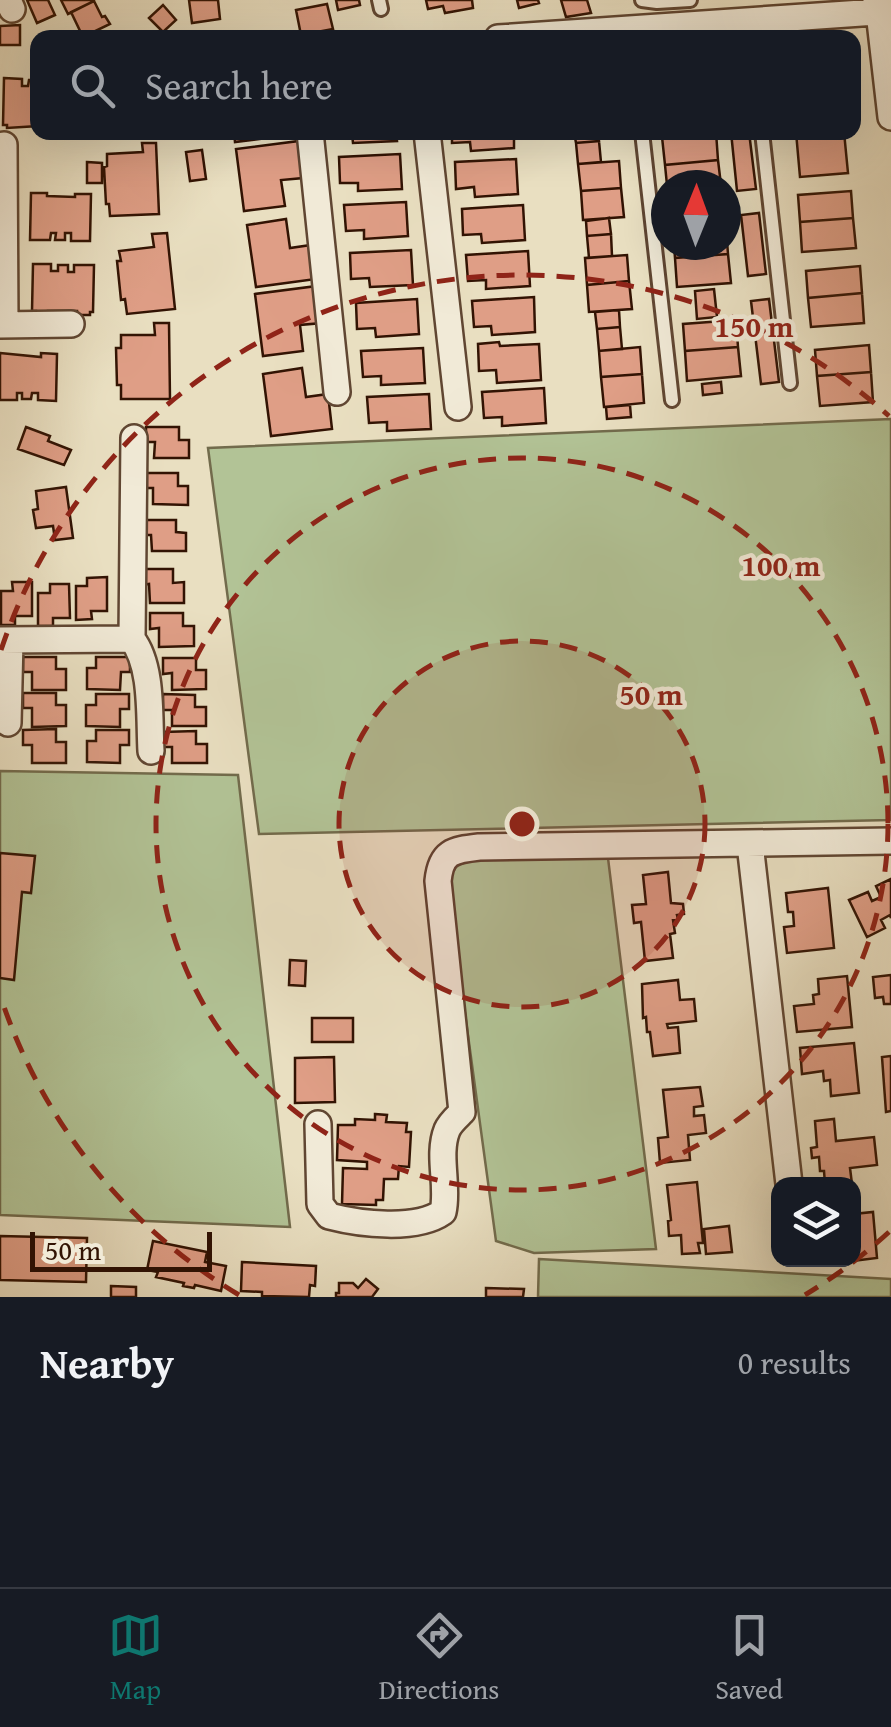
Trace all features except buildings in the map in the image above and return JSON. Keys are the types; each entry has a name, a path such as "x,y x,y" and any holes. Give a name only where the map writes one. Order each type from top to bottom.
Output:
{"street":[{"path":"723,30 751,29 882,7 891,117"},
{"path":"311,140 337,392"},
{"path":"428,140 458,407"},
{"path":"4,145 2,325 70,324"},
{"path":"134,438 132,639 146,669 151,751"},
{"path":"8,723 5,640 132,639"},
{"path":"318,1124 320,1204 329,1216 348,1221 424,1223 443,1212 444,1144 448,1128 462,1112 438,881 440,865 448,854 479,847 891,841"},
{"path":"750,844 789,1177"}],"lane":[{"path":"642,0 690,0"},
{"path":"643,140 672,400"},
{"path":"763,140 790,382"}],"green space":[{"path":"891,419 891,820 259,834 208,448"},
{"path":"0,771 238,775 290,1227 0,1215"},
{"path":"472,858 608,858 656,1249 534,1253 496,1241 447,881 456,867"},
{"path":"539,1259 891,1279 891,1297 538,1297"}]}
